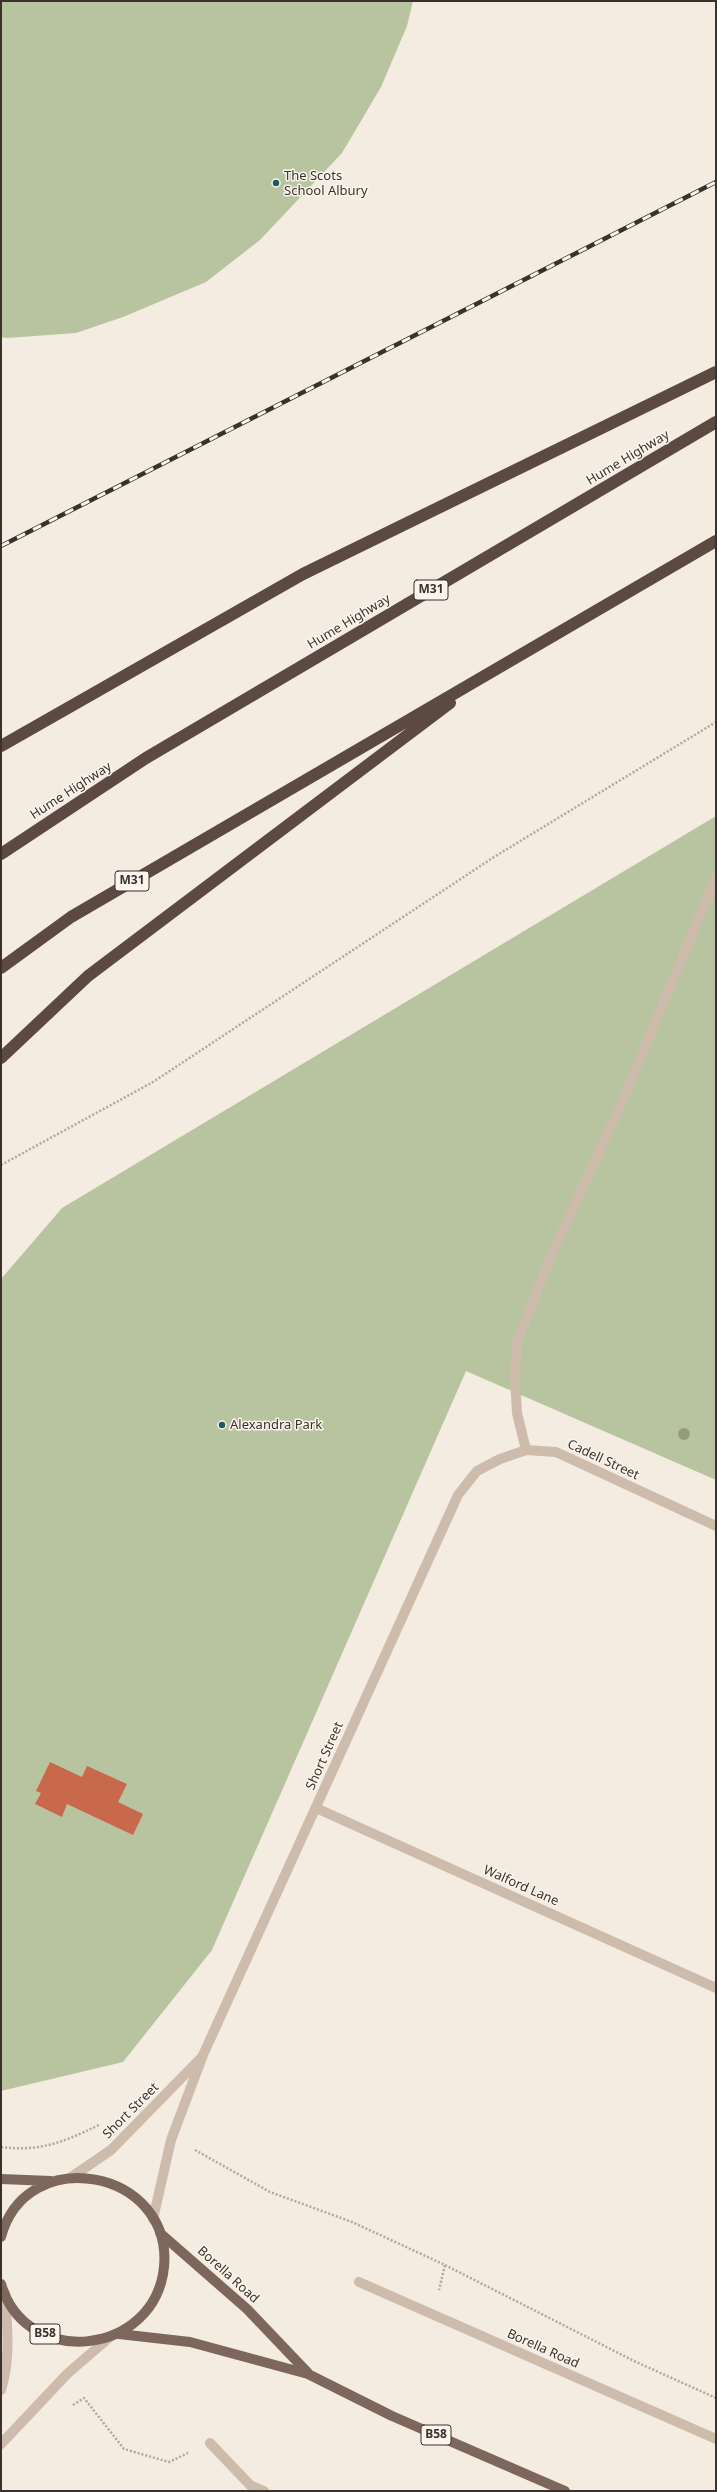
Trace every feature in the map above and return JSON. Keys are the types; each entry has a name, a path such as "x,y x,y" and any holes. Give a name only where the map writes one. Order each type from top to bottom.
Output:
{"highway":[{"path":"1,746 303,574 716,372"},
{"name":"Hume Highway","path":"1,854 146,758 716,422"},
{"name":"M31","path":"1,968 71,917 716,541"},
{"path":"1,1058 88,976 496,669"}],"main road":[{"name":"B58","path":"1,2179 55,2181 87,2177 118,2185 132,2194 153,2218 160,2234 164,2267 156,2294 145,2312 114,2336 79,2343 49,2336 22,2319 2,2287"},
{"name":"B58","path":"1,2236 10,2216 19,2204 29,2194 55,2181"},
{"name":"Borella Road","path":"160,2234 247,2309 308,2374"},
{"name":"Borella Road","path":"114,2336 190,2342 308,2374 392,2416 565,2491"}],"street":[{"path":"526,1450 517,1413 515,1377 517,1343 548,1261 630,1086 716,877"},
{"name":"Cadell Street","path":"477,1471 500,1459 526,1450 556,1452 716,1526"},
{"name":"Short Street","path":"153,2218 171,2140 203,2055 458,1495 477,1471"},
{"name":"Walford Lane","path":"316,1808 716,1988"},
{"name":"Short Street","path":"70,2178 111,2150 203,2055"},
{"name":"Borella Road","path":"359,2282 716,2439"},
{"path":"1,2390 7,2370 8,2342 2,2287"},
{"path":"1,2444 68,2373 114,2336"},
{"path":"210,2443 250,2485 264,2491"}],"path":[{"path":"1,1165 154,1082 494,857 716,722"},
{"path":"1,2147 18,2149 61,2143 105,2120"},
{"path":"195,2150 270,2192 352,2222 445,2265 634,2361 716,2398"},
{"path":"434,2315 445,2265"},
{"path":"68,2409 84,2398 124,2448 169,2462 210,2443"}],"green space":[{"path":"1,1 413,1 407,26 381,87 342,153 260,240 206,282 123,317 76,333 7,338 1,337"},
{"name":"Alexandra Park","path":"716,816 716,1480 466,1371 212,1950 123,2062 1,2091 1,1279 62,1208"}],"building":[{"path":"50,1762 82,1777 87,1766 127,1784 118,1802 143,1814 133,1835 67,1804 62,1817 35,1804 41,1793 36,1791"}],"railway":[{"path":"1,546 716,182"}],"place":[{"name":"The Scots School Albury","path":"276,183"},
{"name":"Alexandra Park","path":"222,1425"}]}
